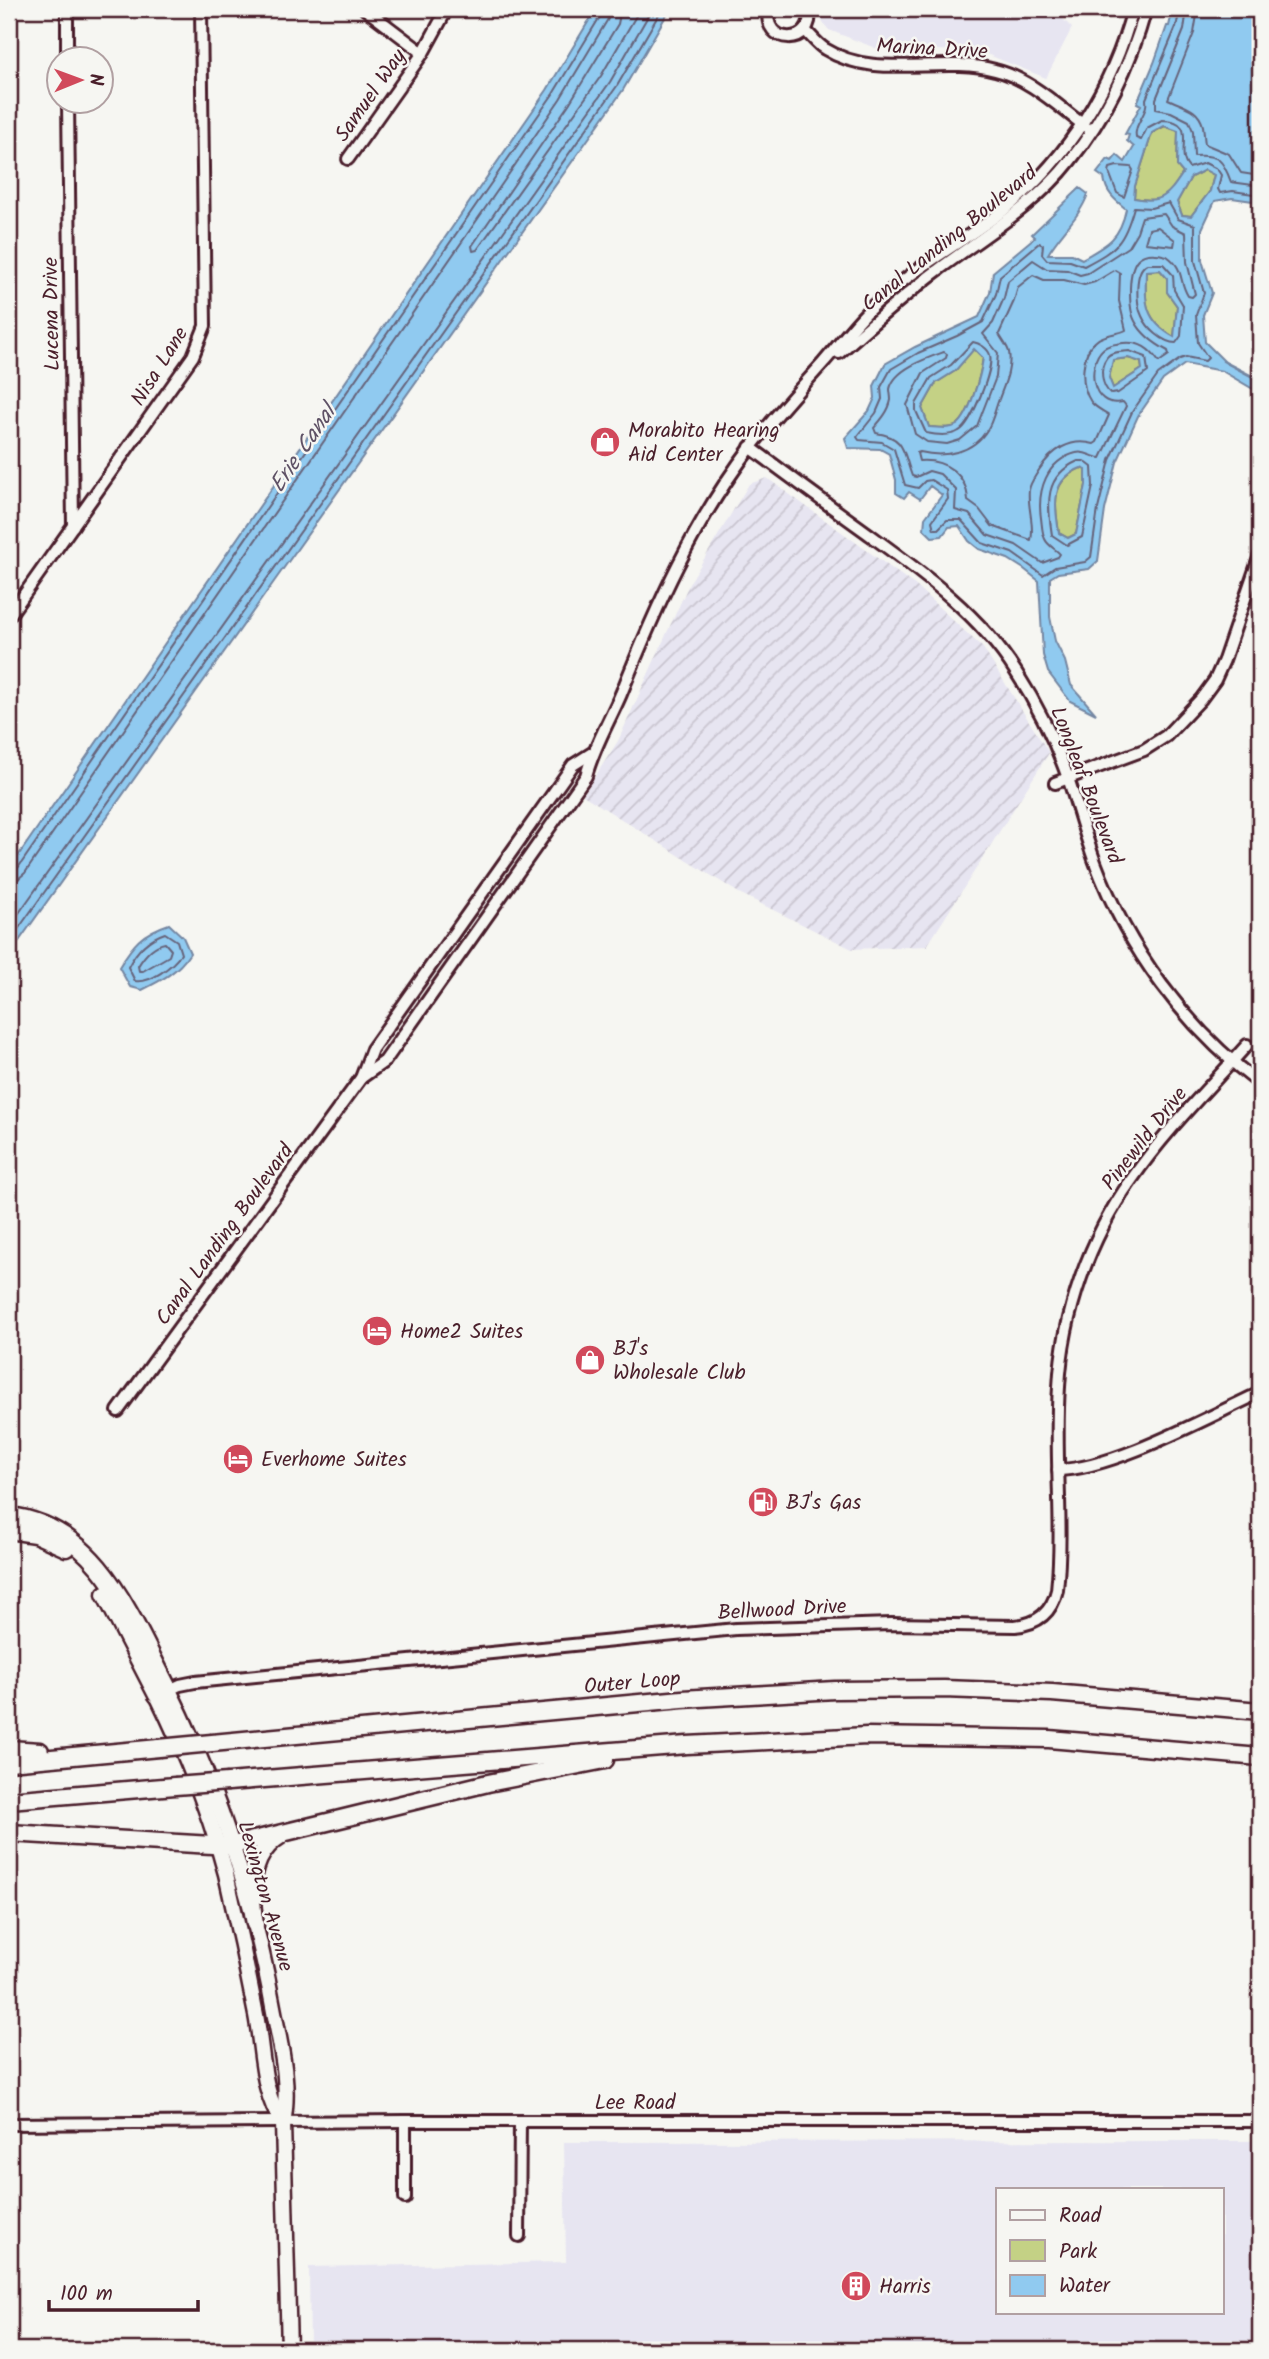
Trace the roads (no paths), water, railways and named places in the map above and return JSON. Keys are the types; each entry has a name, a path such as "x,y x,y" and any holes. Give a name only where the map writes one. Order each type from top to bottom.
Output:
{"highway":[{"path":"9,1516 54,1529 71,1539 94,1560 128,1613 163,1693"},
{"path":"9,1530 51,1540 86,1566 100,1585 163,1693"},
{"name":"Outer Loop","path":"9,1762 682,1699 835,1690 1028,1691 1260,1711"},
{"path":"9,1800 687,1745 843,1736 977,1736 1085,1741 1260,1756"},
{"path":"9,1833 225,1846 488,1783 687,1745"},
{"path":"9,1748 106,1753"},
{"path":"255,1924 252,1889 257,1864 270,1843 288,1832"}],"main road":[{"name":"Lexington Avenue","path":"163,1693 192,1774 225,1846 255,1924 283,2061 286,2093 283,2123 289,2350"},
{"name":"Lexington Avenue","path":"225,1846 269,2094 283,2123"}],"street":[{"path":"66,9 67,46"},
{"name":"Nisa Lane","path":"9,616 193,356 205,326 201,9"},
{"name":"Samuel Way","path":"365,9 423,53"},
{"name":"Samuel Way","path":"348,159 423,53 447,9"},
{"path":"769,9 770,26 780,36 794,37 806,30 809,9"},
{"name":"Canal Landing Boulevard","path":"361,1078 385,1061 586,776 592,753 617,704 660,598 702,522 750,447 869,310 923,266 1006,208 1051,164 1081,124 1106,83 1133,9"},
{"name":"Canal Landing Boulevard","path":"815,372 909,292 1045,188 1070,162 1104,112 1130,60 1146,9"},
{"name":"Marina Drive","path":"806,30 823,48 856,62 983,67 1005,73 1026,83 1091,131"},
{"name":"Lucena Drive","path":"68,116 73,526"},
{"name":"Longleaf Boulevard","path":"750,447 938,586 983,629 1016,670 1045,722 1068,778 1098,871 1131,938 1176,1003 1212,1043 1260,1084"},
{"path":"1055,783 1144,750 1166,736 1201,699 1215,680 1224,660 1260,555"},
{"name":"Canal Landing Boulevard","path":"118,1411 361,1078 372,1049 573,765 592,753"},
{"name":"Pinewild Drive","path":"1058,1470 1060,1364 1069,1316 1091,1252 1136,1173 1247,1045"},
{"path":"1058,1470 1083,1467 1136,1449 1260,1394"},
{"name":"Bellwood Drive","path":"163,1693 190,1683 725,1630 906,1623 1015,1626 1029,1624 1049,1611 1057,1590 1058,1470"},
{"path":"405,2121 405,2198"},
{"path":"519,2236 520,2121"},
{"name":"Lee Road","path":"9,2124 1260,2121"}],"water":[{"name":"Erie Canal","path":"596,9 670,9 623,90 9,955 9,869 547,90"},
{"path":"1165,9 1260,9 1260,202 1232,198 1215,201 1202,229 1202,260 1212,293 1203,315 1205,342 1226,363 1260,381 1260,393 1222,371 1185,364 1163,380 1138,416 1117,462 1105,510 1098,561 1089,569 1058,573 1050,578 1050,617 1055,641 1065,661 1071,685 1096,714 1070,701 1048,672 1043,655 1039,581 1008,559 979,549 969,541 959,526 949,527 942,536 932,537 924,529 925,518 942,495 930,486 920,499 909,492 904,498 896,493 896,480 889,454 880,449 848,448 845,438 869,411 875,398 874,386 885,364 979,317 990,292 993,272 1035,237 1032,234 1080,188 1088,194 1075,218 1048,254 1072,254 1082,259 1105,245 1116,234 1126,209 1112,196 1104,178 1097,173 1108,159 1112,161 1117,155 1125,162 1134,147 1127,141 1129,135 1125,134 1141,105 1137,103 1172,13","holes":["1164,126 1178,131 1177,166 1183,173 1164,196 1144,200 1134,198 1135,186 1152,133","1205,170 1214,175 1210,191 1191,216 1182,215 1177,202 1191,177","1160,270 1167,278 1167,292 1177,306 1174,337 1157,324 1148,309 1146,271","974,349 983,358 970,404 962,420 954,427 929,427 922,408 936,383 955,371","1128,358 1141,362 1142,369 1113,388 1109,378 1113,360","1081,468 1086,470 1086,485 1076,534 1068,538 1059,533 1056,513 1057,494 1064,479"]},
{"path":"169,924 183,937 190,953 175,970 156,983 142,990 130,987 119,967 139,940"}],"waterway":[{"path":"1223,361 1260,380"}],"place":[{"name":"Morabito Hearing Aid Center","path":"605,442"},
{"name":"Home2 Suites","path":"377,1331"},
{"name":"BJ's Wholesale Club","path":"590,1360"},
{"name":"Everhome Suites","path":"238,1459"},
{"name":"BJ's Gas","path":"763,1502"},
{"name":"Harris","path":"856,2286"}]}
